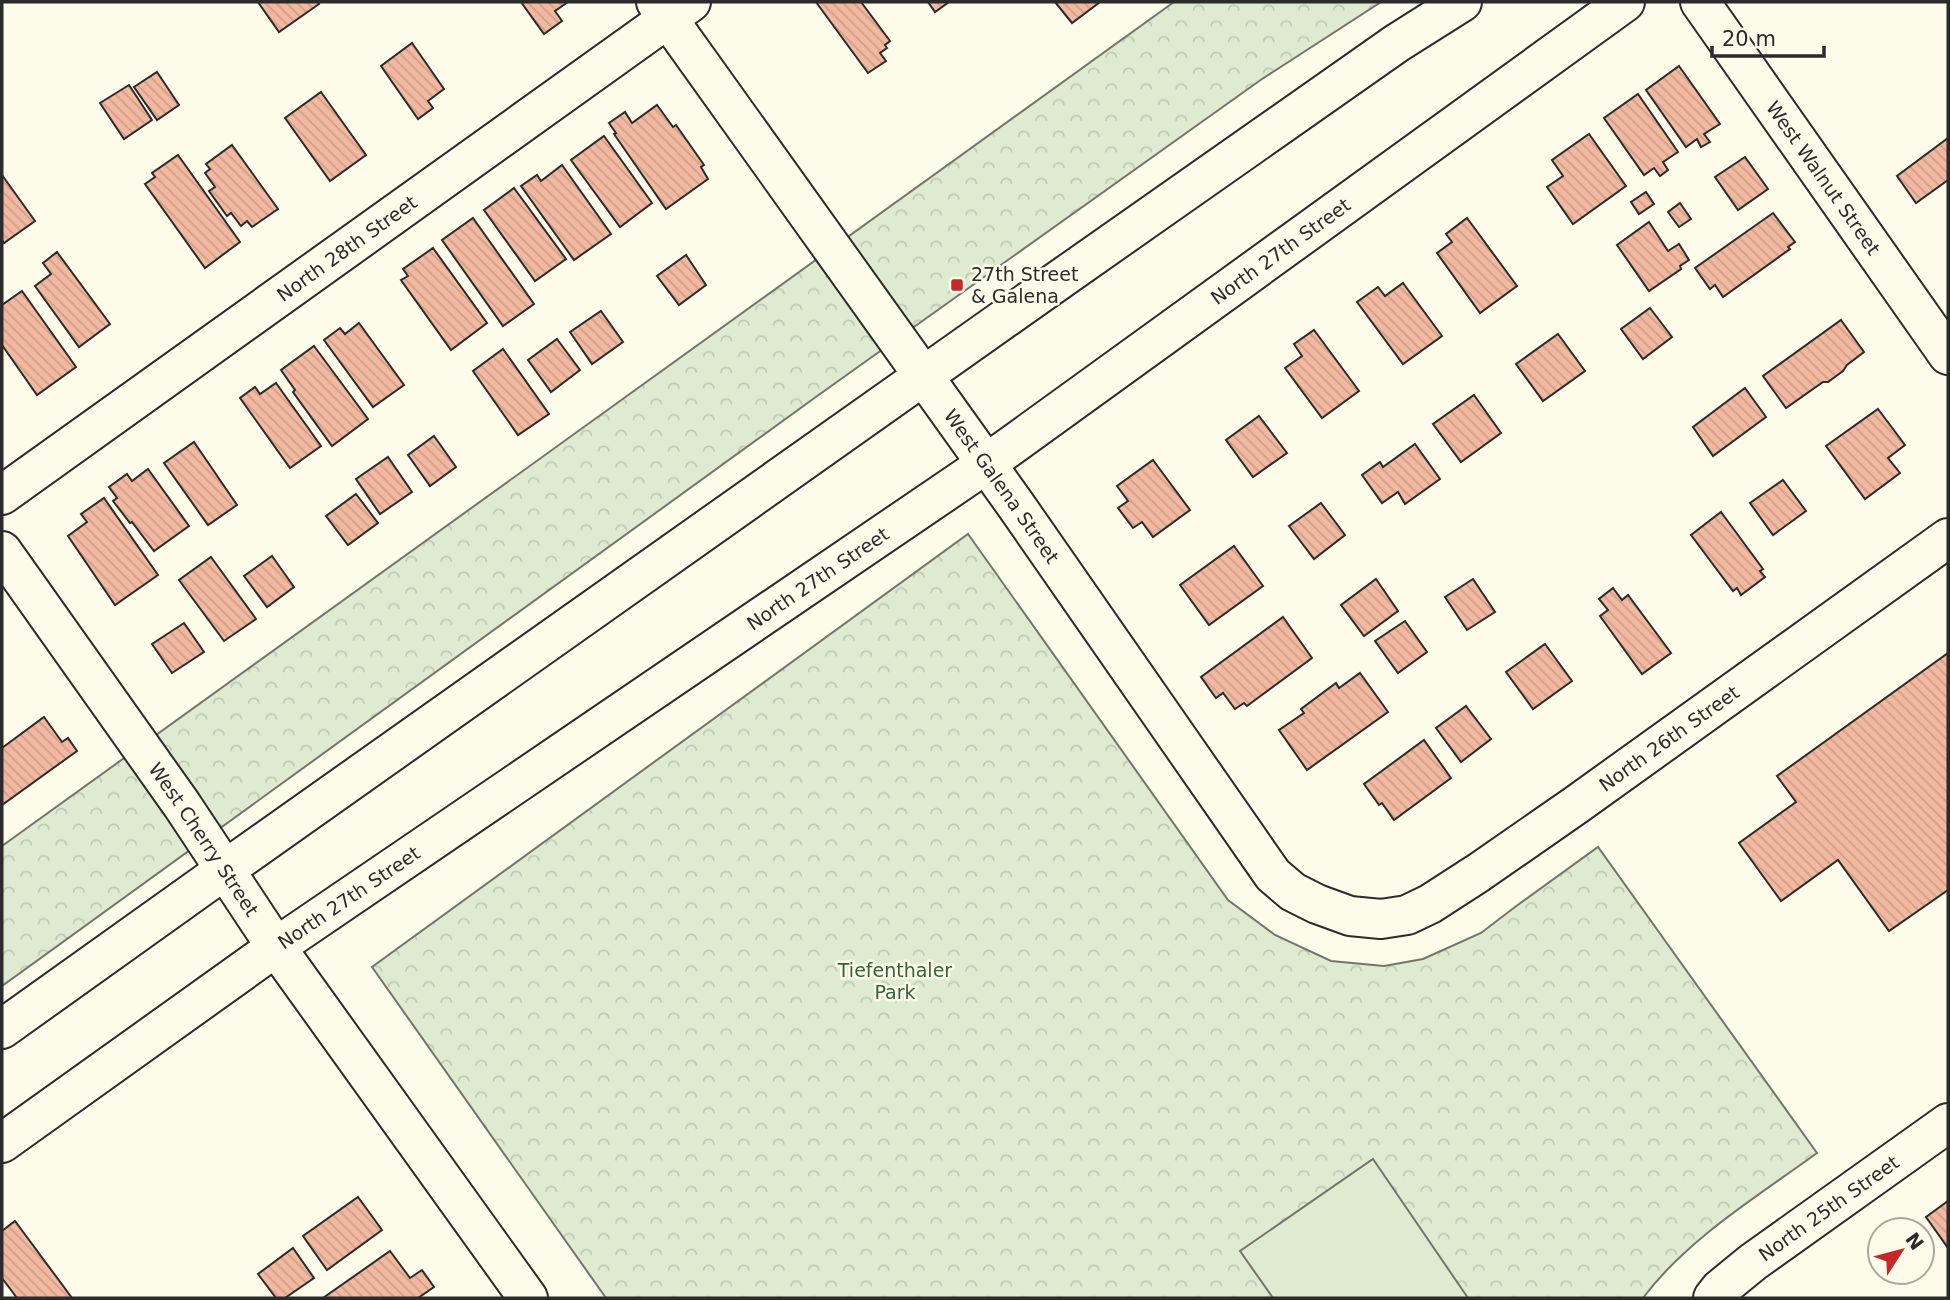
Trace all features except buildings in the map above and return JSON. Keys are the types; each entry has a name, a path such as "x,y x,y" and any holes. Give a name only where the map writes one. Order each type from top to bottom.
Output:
{"street":[{"path":"2,1029 1397,43 1462,2"},
{"name":"North 27th Street","path":"2,1143 276,947 986,464 1625,2"},
{"name":"West Walnut Street","path":"1700,2 1948,355"},
{"name":"West Galena Street","path":"672,7 924,377 1273,875 1293,892 1317,904 1350,916 1381,919"},
{"name":"North 28th Street","path":"2,495 672,7"},
{"name":"North 26th Street","path":"1381,919 1407,915 1430,904 1478,873 1948,538"},
{"name":"West Cherry Street","path":"2,551 132,733 276,947 528,1298"},
{"name":"North 25th Street","path":"1713,1298 1753,1262 1948,1123"}],"green space":[{"path":"1174,2 1381,2 1262,79 820,394 2,986 2,846"},
{"name":"Tiefenthaler Park","path":"968,534 1228,900 1275,935 1331,961 1384,966 1423,959 1481,933 1598,847 1817,1153 1748,1202 1680,1256 1643,1298 606,1298 372,967"},
{"path":"1373,1159 1468,1298 1273,1298 1240,1251"}],"place":[{"name":"27th Street & Galena","path":"957,285"}]}
